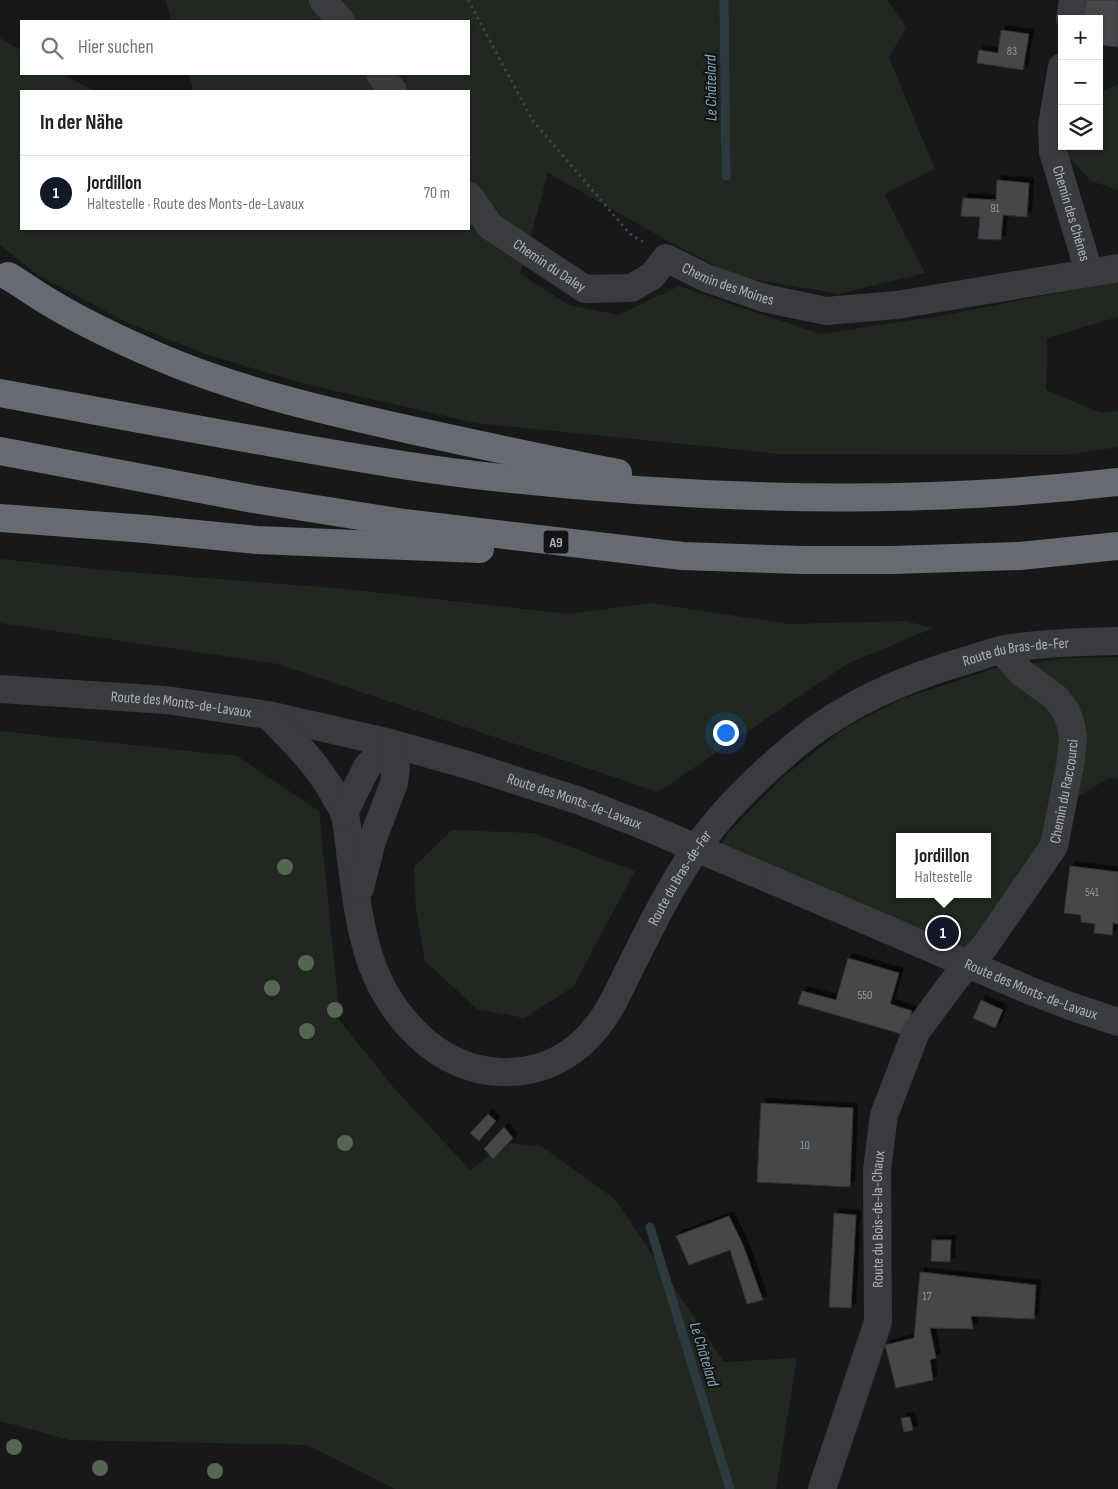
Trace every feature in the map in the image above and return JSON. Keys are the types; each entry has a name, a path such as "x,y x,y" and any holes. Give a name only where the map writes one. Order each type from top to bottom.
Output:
{"highway":[{"path":"3,273 47,302 112,336 159,357 230,382 371,421 527,456 730,495"},
{"path":"0,393 194,429 434,469 500,478 651,491 730,495 872,497 985,493 1118,482"},
{"name":"A9","path":"0,451 253,499 404,523 682,556 802,560 891,560 1020,556 1118,546"},
{"path":"0,518 257,540 682,556"}],"street":[{"path":"323,0 340,20"},
{"path":"1071,15 1074,0"},
{"path":"381,75 392,90"},
{"name":"Chemin des Chênes","path":"1058,90 1052,125 1053,152 1089,272"},
{"name":"Chemin du Daley","path":"470,197 490,226 585,289 631,288 652,276 666,258"},
{"name":"Chemin des Moines","path":"666,258 706,278 764,298 826,311 897,304 1118,268"},
{"name":"Route du Bras-de-Fer","path":"268,715 314,762 327,779 344,812 363,939 373,970 398,1014 421,1039 454,1061 485,1070 512,1072 546,1066 560,1059 589,1035 605,1015 667,896 691,855 732,805 776,761 820,726 873,696 918,676 1001,650 1051,643 1118,641"},
{"name":"Chemin du Raccourci","path":"969,965 985,946 1054,846 1072,760 1073,736 1066,711 1055,697 1022,673 1001,650"},
{"name":"Route des Monts-de-Lavaux","path":"0,689 166,700 268,715 390,743 522,782 580,801 642,825 969,965 1070,1006 1118,1022"},
{"path":"344,812 367,767 390,743"},
{"name":"Route du Bras-de-Fer","path":"357,902 372,840 394,783 396,768 390,743"},
{"name":"Route du Bois-de-la-Chaux","path":"822,1489 878,1322 877,1170 884,1115 916,1032 956,978 969,965"}],"path":[{"name":"Chemin des Moines","path":"468,0 533,121 630,234 666,258"}],"shaded area":[{"path":"166,0 323,0 340,20 171,20"},
{"path":"343,0 887,0 906,27 889,58 935,169 884,194 925,273 839,294 735,276 668,241 548,173 520,274 569,305 619,315 679,286 820,334 940,316 1118,281 1118,317 1047,338 1046,390 1101,413 1118,411 1118,447 1065,455 780,454 476,423 305,384 205,354 128,323 39,276 0,245 0,38 20,49 20,75 65,75 92,90 20,90 20,230 470,230 470,90 191,90 193,88 188,75 470,75 470,20 349,20"},
{"path":"1118,84 1118,190 1091,181 1067,155 1069,150 1103,150 1103,91"},
{"path":"0,559 116,571 346,589 568,614 650,603 789,624 905,621 933,628 847,664 658,792 278,664 0,623"},
{"path":"1118,657 1118,779 1109,778 1061,807 969,965 715,855 728,833 783,777 846,727 902,699 995,668 1069,658"},
{"path":"0,731 237,756 319,811 340,1021 394,1088 470,1170 506,1143 541,1146 615,1199 724,1362 797,1358 776,1489 395,1489 308,1445 69,1440 0,1421"},
{"path":"452,830 533,833 635,871 573,987 524,1018 477,1009 425,961 416,910 414,867"}],"building":[{"path":"1083,0 1118,0 1118,47 1103,45 1103,15 1081,15"},
{"path":"1001,30 1029,34 1023,70 977,63 979,50 998,53"},
{"path":"997,180 1029,183 1027,217 1003,215 1001,240 978,239 980,217 961,216 963,198 996,200"},
{"path":"1070,866 1118,872 1118,924 1113,923 1112,935 1094,933 1095,924 1081,922 1081,915 1064,913"},
{"path":"848,958 899,973 890,1004 912,1011 905,1035 798,1004 802,991 836,1000"},
{"path":"981,1000 1003,1010 995,1028 973,1018"},
{"path":"761,1103 853,1108 850,1187 757,1182"},
{"path":"488,1114 496,1121 479,1141 470,1133"},
{"path":"504,1127 513,1138 493,1159 484,1149"},
{"path":"834,1213 856,1215 851,1308 829,1307"},
{"path":"729,1216 743,1245 763,1300 747,1304 730,1250 689,1265 676,1236"},
{"path":"932,1240 951,1240 950,1262 931,1261"},
{"path":"920,1272 1036,1285 1034,1319 971,1316 973,1329 930,1328 936,1358 930,1360 933,1380 896,1388 885,1345 914,1338"},
{"path":"910,1417 913,1430 904,1432 901,1418"}],"waterway":[{"name":"Le Châtelard","path":"724,0 726,176"},
{"name":"Le Châtelard","path":"650,1227 730,1489"}],"place":[{"name":"Jordillon","path":"943,933"}]}
